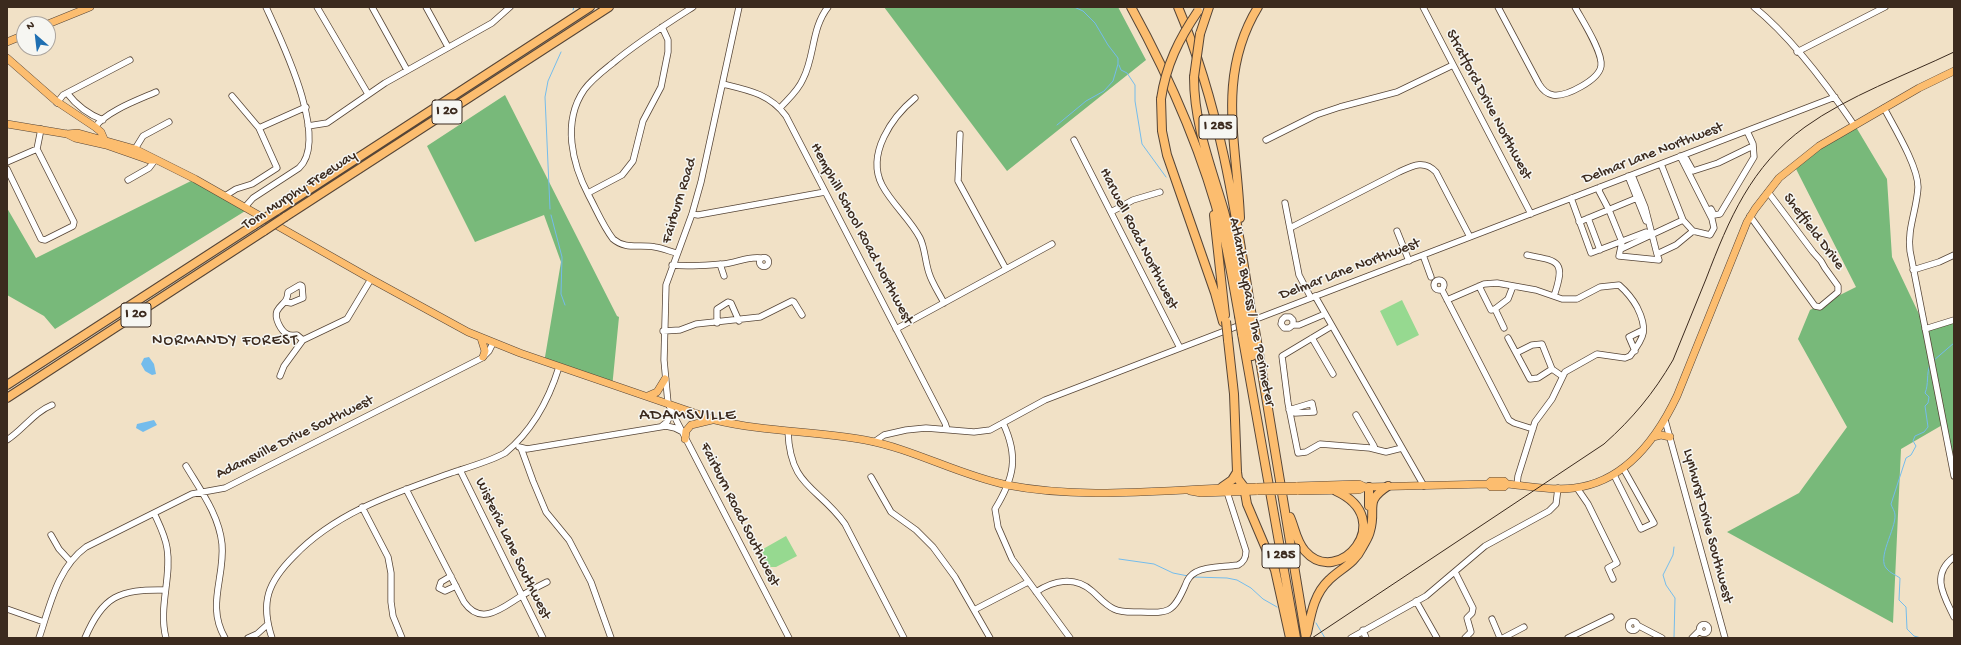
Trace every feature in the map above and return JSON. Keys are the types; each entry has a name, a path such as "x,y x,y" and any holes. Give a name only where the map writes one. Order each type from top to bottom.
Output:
{"highway":[{"name":"Tom Murphy Freeway","path":"7,385 590,7"},
{"name":"Tom Murphy Freeway","path":"7,398 609,7"},
{"path":"1127,7 1146,37"},
{"name":"Atlanta Bypass / The Perimeter","path":"1131,7 1185,119 1208,181 1245,313 1284,505 1306,638"},
{"name":"Atlanta Bypass / The Perimeter","path":"1178,7 1200,64 1216,120 1242,250 1245,313 1267,474 1296,638"},
{"path":"1209,7 1200,34 1194,77 1195,102 1200,132 1228,228 1245,313"},
{"path":"1242,250 1232,88 1240,45 1250,21 1258,7"},
{"path":"1199,9 1174,50 1165,77 1161,99 1162,131 1167,155 1225,321"},
{"path":"1208,181 1218,245 1234,394 1238,479 1244,489 1247,504 1274,570 1290,638"},
{"path":"1224,490 1237,472"},
{"path":"1306,638 1312,607 1319,592 1329,580 1355,559 1370,531 1373,500 1388,486"},
{"path":"1284,505 1301,547 1308,554 1318,560 1334,561 1350,554 1360,543 1364,524 1367,487"},
{"path":"1365,542 1369,524 1367,487"},
{"path":"1336,491 1347,497 1355,504 1364,524"}],"main road":[{"path":"56,21 90,7"},
{"path":"7,58 57,103 96,127 101,132 104,139"},
{"path":"1296,488 1336,491 1359,490 1367,487 1488,484 1491,482 1504,481 1507,484 1517,485 1577,488 1602,481 1614,475 1637,457 1665,420 1677,396 1750,216 1779,178 1807,154 1854,125 1954,71"},
{"path":"7,124 67,134 75,138 106,145 149,160 155,160"},
{"path":"67,134 78,133 104,139 135,149 153,157 155,160 226,196 442,319 481,338 559,367 715,420 748,427 844,437 874,442 969,475 1008,485 1043,490 1078,492 1188,490 1201,487 1224,490 1359,484 1367,487"},
{"path":"481,338 485,351 483,357"},
{"path":"648,396 657,392 665,379"},
{"path":"684,436 690,425 715,420"},
{"path":"1653,437 1661,435 1670,437"}],"street":[{"path":"245,207 253,198 304,163 309,152 306,107 290,62 266,7"},
{"path":"317,7 368,94"},
{"path":"372,7 407,70"},
{"path":"426,7 448,47"},
{"path":"308,126 327,123 368,94 407,70 492,23 510,7"},
{"path":"676,253 656,247 628,247 616,242 609,234 578,173 573,154 572,124 577,102 585,89 594,79 628,50 693,7"},
{"name":"Fairburn Road","path":"668,403 665,379 663,331 665,293 672,265 692,214 701,182 739,7"},
{"path":"780,108 795,92 804,78 818,25 828,7"},
{"name":"Stratford Drive Northwest","path":"1423,7 1531,214"},
{"path":"1499,7 1539,84 1545,91 1559,95 1596,77 1601,67 1600,55 1575,7"},
{"path":"1754,7 1776,26 1835,97 1854,125"},
{"path":"1797,52 1885,7"},
{"path":"588,193 622,175 633,161 643,122 661,87 668,52 668,40 662,27"},
{"path":"57,103 67,93 130,60"},
{"path":"1266,140 1316,115 1397,92 1453,65"},
{"name":"Hemphill School Road Northwest","path":"723,84 759,94 771,100 780,108 947,429"},
{"path":"96,127 103,120 156,92"},
{"path":"67,93 85,112 103,120"},
{"path":"226,196 236,189 252,184 277,168 259,128 232,96"},
{"name":"Delmar Lane Northwest","path":"874,442 884,435 906,430 926,428 981,432 990,430 1045,400 1835,97"},
{"path":"915,98 903,108 894,120 881,145 877,160 878,173 886,192 921,240 930,275 944,303"},
{"path":"259,128 306,107"},
{"path":"1884,108 1917,178 1918,192 1910,229 1909,243 1954,476"},
{"path":"135,149 140,138 169,122"},
{"path":"7,169 41,239 45,240 73,226 74,222 37,150 41,129"},
{"path":"1682,156 1693,171 1700,190 1714,215 1717,216 1754,157 1753,146 1747,131"},
{"path":"960,134 958,180 1006,269"},
{"name":"Harwell Road Northwest","path":"1074,140 1180,348"},
{"path":"1693,171 1718,163 1753,146"},
{"path":"7,162 37,150"},
{"path":"1661,164 1683,220 1693,231 1710,235 1713,232 1713,223 1682,156"},
{"path":"128,180 149,168 155,160"},
{"path":"1290,228 1399,172 1414,165 1422,164 1430,166 1436,172 1470,237"},
{"path":"1630,176 1646,221"},
{"path":"1600,187 1606,197 1604,200 1622,242 1619,256 1659,260 1645,207 1630,176"},
{"path":"692,214 698,215 714,213 825,192"},
{"path":"1111,212 1133,200 1160,192"},
{"name":"Sheffield Drive","path":"1750,216 1815,306 1820,307 1838,292 1838,286 1821,261 1768,192"},
{"path":"1571,198 1591,253 1646,232"},
{"path":"1579,222 1637,198"},
{"path":"1285,203 1299,275 1326,314 1424,486"},
{"path":"1588,218 1600,250"},
{"path":"1621,249 1653,236 1683,220"},
{"path":"1397,231 1409,261"},
{"path":"1657,254 1676,245 1693,231"},
{"path":"896,329 1052,244"},
{"path":"1423,255 1431,277"},
{"path":"1527,255 1549,259 1556,262 1560,272 1554,296"},
{"path":"1913,270 1939,262 1954,255"},
{"path":"672,265 685,267 720,264 755,257 761,258"},
{"path":"720,264 724,276"},
{"path":"280,376 284,366 304,340 346,319 371,279"},
{"path":"1447,300 1478,286 1497,283 1562,298 1577,299 1600,287 1619,285 1629,293 1644,320 1643,336 1630,356 1626,358 1597,354 1570,368 1562,376 1555,392 1538,416 1517,485"},
{"path":"1478,286 1491,310 1495,309 1508,299 1513,286"},
{"path":"1442,290 1509,420 1533,430"},
{"path":"663,331 680,330 696,324 739,321 760,317 792,301 802,315"},
{"path":"286,302 276,313 281,327 289,335 296,334 304,340"},
{"path":"717,323 717,309 728,302 731,303 739,321"},
{"path":"1495,309 1504,328"},
{"path":"1292,325 1299,325 1326,314"},
{"path":"1925,329 1954,320"},
{"path":"1332,326 1282,356 1298,453 1306,452 1320,444 1354,446 1386,452 1402,448"},
{"path":"1634,351 1629,337 1643,330"},
{"path":"1312,338 1333,374"},
{"path":"1508,338 1530,379 1538,378 1552,369"},
{"name":"Adamsville Drive Southwest","path":"39,638 61,576 70,561 86,547 192,494 201,491 225,488 483,357 489,351 493,343"},
{"path":"1516,353 1532,345 1542,344 1552,369 1562,376"},
{"path":"257,634 271,637 266,602 269,589 286,564 320,532 362,507 406,489 496,458 515,445 546,400 559,367"},
{"name":"Fairburn Road Southwest","path":"668,403 788,638"},
{"path":"7,440 21,430 40,412 52,405"},
{"path":"662,426 667,422 672,412"},
{"path":"1356,414 1375,450"},
{"name":"Lynhurst Drive Southwest","path":"1665,420 1725,638"},
{"path":"1003,423 1013,460 1013,470 1008,485 995,509 998,527 1012,559 1070,638"},
{"path":"515,445 527,449 662,426 675,428 684,436"},
{"path":"788,431 792,459 797,473 806,485 834,509 846,524 904,638"},
{"path":"521,448 532,481 546,512 570,540 591,582 611,638"},
{"path":"186,466 214,514 220,534 222,559 216,597 216,610 220,629 225,638"},
{"path":"1614,475 1641,529 1654,523 1623,468"},
{"name":"Wisteria Lane Southwest","path":"460,470 543,638"},
{"path":"871,477 890,512 916,530 933,547 955,577 990,638"},
{"path":"1350,638 1434,590 1485,546 1549,511 1556,504 1558,488"},
{"path":"1577,488 1588,504 1618,563 1608,568 1613,578"},
{"path":"406,489 467,606 474,612 482,614 495,612 522,595 548,582"},
{"path":"1036,592 1056,583 1072,582 1087,587 1107,605 1117,610 1145,612 1170,610 1178,601 1186,583 1194,573 1201,569 1238,565 1246,558 1246,551 1224,490"},
{"path":"362,507 388,557 391,573 392,616 402,638"},
{"path":"154,513 164,534 168,549 163,620 166,638"},
{"path":"51,535 59,550 70,561"},
{"path":"1954,558 1943,569 1940,581 1942,592 1954,617"},
{"path":"1455,572 1473,608 1472,613 1467,618 1471,632 1465,638"},
{"path":"451,576 440,582 439,588 445,591 456,586"},
{"path":"974,610 1028,582"},
{"path":"85,638 97,612 115,598 130,591 164,590"},
{"path":"1416,601 1437,638"},
{"path":"7,609 44,622"},
{"path":"1568,638 1611,617"},
{"path":"1492,619 1500,638"},
{"path":"248,638 257,634 268,624"},
{"path":"1638,625 1662,638"},
{"path":"1503,638 1524,627"},
{"path":"1363,630 1366,638"},
{"path":"1692,638 1699,631"}],"green space":[{"path":"884,7 1118,7 1146,60 1007,171"},
{"path":"505,95 617,316 619,317 612,388 544,363 561,262 544,215 475,242 427,146"},
{"path":"1856,127 1887,179 1892,257 1927,331 1954,322 1954,474 1944,424 1901,449 1893,623 1727,532 1799,493 1847,427 1798,339 1810,310 1856,287 1794,165"},
{"path":"195,179 250,208 55,329 44,316 7,295 7,208 36,258"},
{"path":"1402,300 1419,335 1397,346 1380,311"},
{"path":"786,536 797,556 776,567 769,567 763,559 763,549"}],"water":[{"path":"149,357 154,364 156,374 152,375 145,371 141,364 144,358"},
{"path":"154,420 157,425 143,432 136,428 137,424"}],"waterway":[{"path":"1057,125 1086,101 1104,91 1113,81 1118,64 1118,58 1108,45 1095,23 1083,11 1074,7"},
{"path":"550,209 545,97 548,81 561,52"},
{"path":"1119,65 1121,70 1127,73 1135,85 1135,101 1142,144 1166,177"},
{"path":"551,215 562,257 561,294 565,305"},
{"path":"1933,361 1954,343"},
{"path":"1921,638 1914,636 1907,629 1906,607 1899,600 1900,578 1887,569 1884,564 1884,558 1893,528 1895,514 1891,504 1906,458 1911,455 1916,446 1913,441 1915,436 1924,432 1928,427 1925,406 1928,403 1929,397 1925,393 1930,365"},
{"path":"1674,547 1673,555 1663,575 1666,585 1675,598 1674,638"},
{"path":"1119,559 1154,564 1173,573 1188,576"},
{"path":"1193,577 1227,578 1237,580 1251,588 1263,599 1277,607"},
{"path":"1316,623 1325,638"}],"railway":[{"path":"1312,638 1604,444 1642,405 1658,384 1673,360 1733,215 1756,176 1770,159 1786,142 1805,127 1840,105 1878,86 1954,52"}],"district":[{"name":"NORMANDY FOREST","path":"225,342"},
{"name":"ADAMSVILLE","path":"688,416"}]}
